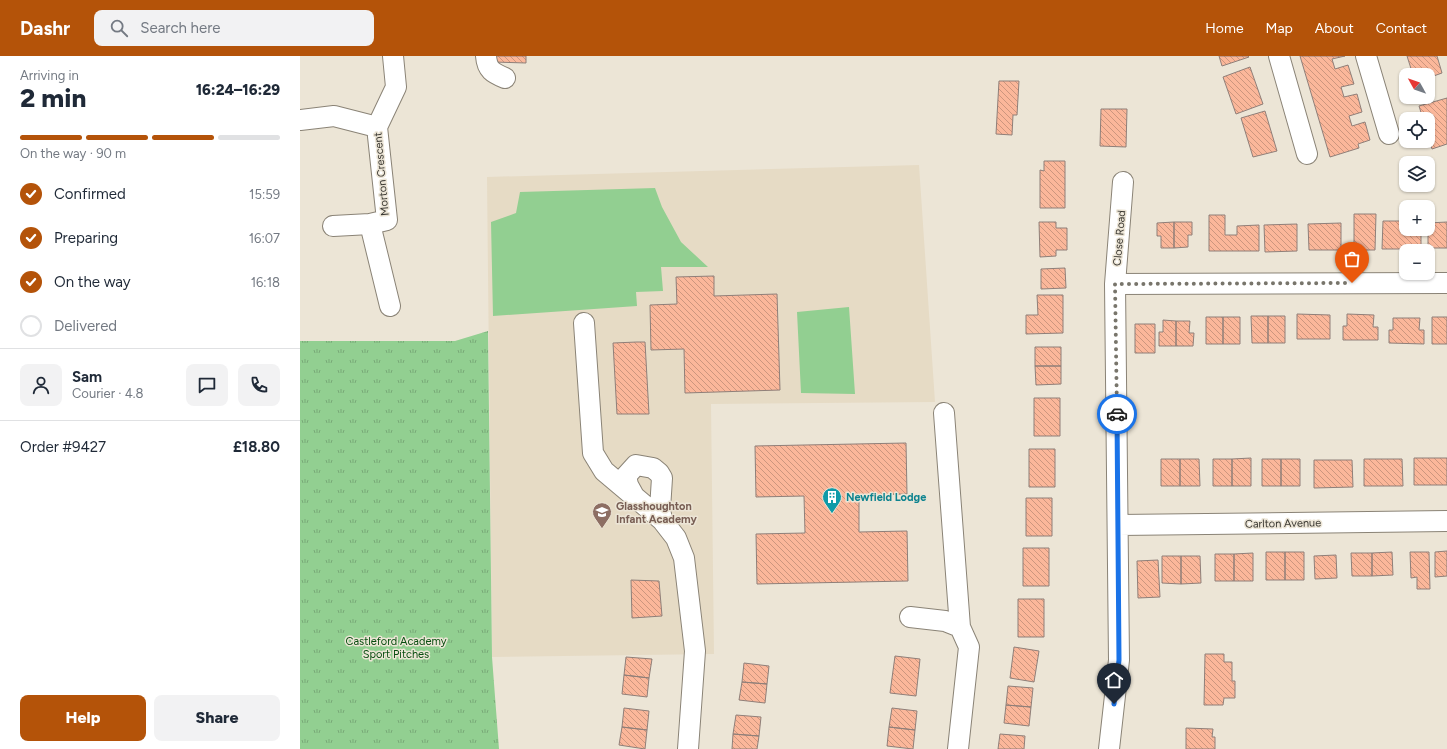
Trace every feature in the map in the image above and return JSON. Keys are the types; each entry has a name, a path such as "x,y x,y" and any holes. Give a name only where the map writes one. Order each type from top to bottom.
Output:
{"street":[{"name":"Morton Crescent","path":"333,226 370,224 387,220 377,127 396,87 393,56"},
{"path":"486,56 487,63 494,73 505,78"},
{"path":"1279,56 1307,154"},
{"path":"1366,56 1389,134"},
{"path":"300,120 334,116 377,127"},
{"name":"Close Road","path":"1109,749 1119,660 1115,284 1123,182"},
{"path":"370,224 390,306"},
{"path":"1115,284 1447,283"},
{"path":"584,322 594,453 604,471 662,520 676,538 684,558 695,651 688,749"},
{"path":"944,413 960,627 969,647 958,749"},
{"path":"636,499 628,485 626,476 636,465 652,468 659,473 662,478 660,508 662,520"},
{"name":"Carlton Avenue","path":"1118,525 1447,521"},
{"path":"910,617 945,621 960,627"}],"shaded area":[{"name":"Glasshoughton Infant Academy","path":"919,165 935,402 711,404 714,654 492,657 487,177"}],"green space":[{"path":"655,188 662,207 681,242 708,267 661,267 663,291 636,292 637,306 493,316 491,222 516,213 520,192"},
{"path":"849,307 855,394 801,393 797,312"},
{"name":"Castleford Academy Sport Pitches","path":"488,331 492,657 499,749 300,749 300,341 455,341"}],"building":[{"path":"494,56 526,56 526,63 494,62"},
{"path":"1219,56 1248,56 1249,57 1222,66"},
{"path":"1300,56 1345,56 1332,59 1335,69 1348,65 1354,84 1341,87 1344,97 1357,94 1362,112 1349,116 1352,126 1365,122 1370,140 1358,144 1359,148 1330,157"},
{"path":"1407,56 1437,56 1442,73 1435,76 1435,68 1411,68"},
{"path":"1250,67 1263,104 1236,114 1223,77"},
{"path":"999,81 1019,81 1017,115 1013,115 1012,135 996,134"},
{"path":"1447,98 1447,144 1435,148 1435,112 1421,112 1419,106 1435,104 1435,101"},
{"path":"1101,109 1127,109 1126,147 1100,146"},
{"path":"1265,111 1277,151 1253,157 1241,118"},
{"path":"1044,161 1065,161 1065,208 1040,208 1040,170 1044,171"},
{"path":"1354,214 1376,214 1375,250 1354,250"},
{"path":"1209,215 1225,215 1225,235 1237,235 1237,226 1259,225 1259,251 1209,251"},
{"path":"1383,221 1399,221 1399,236 1421,236 1421,244 1399,244 1399,249 1382,249"},
{"path":"1039,222 1056,222 1056,228 1067,228 1067,250 1056,250 1056,256 1040,257"},
{"path":"1174,222 1174,248 1161,248 1161,236 1157,236 1157,223"},
{"path":"1174,222 1192,222 1192,235 1188,235 1188,247 1174,248"},
{"path":"1447,222 1447,248 1435,248 1435,244 1428,244 1428,236 1435,236 1435,223"},
{"path":"1341,223 1341,250 1309,250 1308,224"},
{"path":"1297,224 1297,251 1265,252 1264,225"},
{"path":"1065,268 1066,288 1041,289 1041,269"},
{"path":"714,276 714,296 777,294 780,390 685,393 684,349 651,350 650,305 677,304 676,277"},
{"path":"1037,295 1063,295 1063,333 1026,334 1026,315 1038,315"},
{"path":"1297,314 1330,315 1330,339 1297,339"},
{"path":"1347,314 1374,315 1373,327 1378,327 1378,340 1343,340 1343,326 1347,326"},
{"path":"1251,316 1268,316 1268,343 1252,343"},
{"path":"1268,316 1285,316 1285,343 1268,343"},
{"path":"1206,317 1223,317 1223,344 1206,344"},
{"path":"1223,317 1240,317 1240,344 1223,344"},
{"path":"1432,317 1447,317 1447,344 1432,344"},
{"path":"1393,318 1420,318 1419,330 1424,330 1424,344 1389,343 1389,330 1393,330"},
{"path":"1163,320 1176,321 1176,346 1159,346 1159,332 1163,332"},
{"path":"1176,321 1190,321 1189,333 1194,333 1193,346 1176,346"},
{"path":"1135,324 1155,324 1155,353 1135,353"},
{"path":"645,342 649,414 617,414 613,343"},
{"path":"1035,347 1061,347 1061,366 1035,366"},
{"path":"1035,366 1061,366 1061,384 1036,385"},
{"path":"1034,398 1060,398 1060,436 1034,436"},
{"name":"Newfield Lodge","path":"906,443 907,494 859,495 859,532 907,531 908,581 757,584 756,534 805,533 804,496 756,497 755,446"},
{"path":"1029,449 1055,449 1055,487 1029,487"},
{"path":"1251,458 1251,486 1232,486 1232,459"},
{"path":"1414,458 1447,458 1447,485 1414,485"},
{"path":"1161,459 1180,459 1180,486 1161,486"},
{"path":"1180,459 1199,459 1200,486 1180,486"},
{"path":"1213,459 1232,459 1232,486 1213,486"},
{"path":"1262,459 1281,459 1281,486 1262,486"},
{"path":"1281,459 1300,459 1300,486 1281,486"},
{"path":"1364,459 1402,459 1403,486 1364,486"},
{"path":"1314,460 1352,460 1353,487 1314,488"},
{"path":"1026,498 1052,498 1052,536 1026,536"},
{"path":"1023,548 1049,548 1049,586 1023,586"},
{"path":"1447,551 1447,576 1435,577 1435,552"},
{"path":"1266,552 1285,552 1285,580 1266,580"},
{"path":"1285,552 1304,552 1304,580 1285,580"},
{"path":"1392,552 1393,575 1372,576 1372,553"},
{"path":"1410,552 1429,552 1430,589 1417,589 1417,577 1411,578"},
{"path":"1253,553 1253,581 1234,581 1234,554"},
{"path":"1351,553 1372,553 1372,576 1352,576"},
{"path":"1215,554 1234,554 1234,581 1215,581"},
{"path":"1336,555 1337,578 1315,579 1314,556"},
{"path":"1162,556 1181,556 1181,584 1162,583"},
{"path":"1181,556 1200,556 1201,583 1181,584"},
{"path":"1158,560 1160,597 1138,598 1137,561"},
{"path":"631,580 659,581 662,616 632,618"},
{"path":"1018,599 1044,599 1044,637 1018,637"},
{"path":"1014,647 1039,651 1034,682 1010,678"},
{"path":"1205,654 1224,654 1224,662 1232,662 1232,681 1235,681 1235,698 1224,698 1223,705 1204,705"},
{"path":"895,656 920,659 916,696 890,693"},
{"path":"626,657 652,659 649,678 624,675"},
{"path":"744,663 769,666 767,684 742,682"},
{"path":"624,675 649,678 647,697 622,694"},
{"path":"742,682 767,684 765,703 739,700"},
{"path":"1008,686 1033,688 1031,707 1006,705"},
{"path":"1006,705 1031,707 1029,726 1004,723"},
{"path":"624,708 649,711 647,730 622,727"},
{"path":"892,708 917,711 915,730 889,727"},
{"path":"736,715 761,717 759,736 733,734"},
{"path":"622,727 647,730 645,749 619,745"},
{"path":"889,727 915,730 913,749 887,746"},
{"path":"1186,728 1213,729 1212,737 1215,737 1215,749 1186,749"},
{"path":"733,734 759,736 757,749 732,749"},
{"path":"1000,734 1025,736 1024,749 998,749"}],"way so far":[{"path":"1117,414 1115,284 1352,283"}],"place":[{"name":"Newfield Lodge","path":"832,514"},
{"name":"Glasshoughton Infant Academy","path":"602,529"}],"route":[{"path":"1114,704 1119,660 1117,414"}]}
